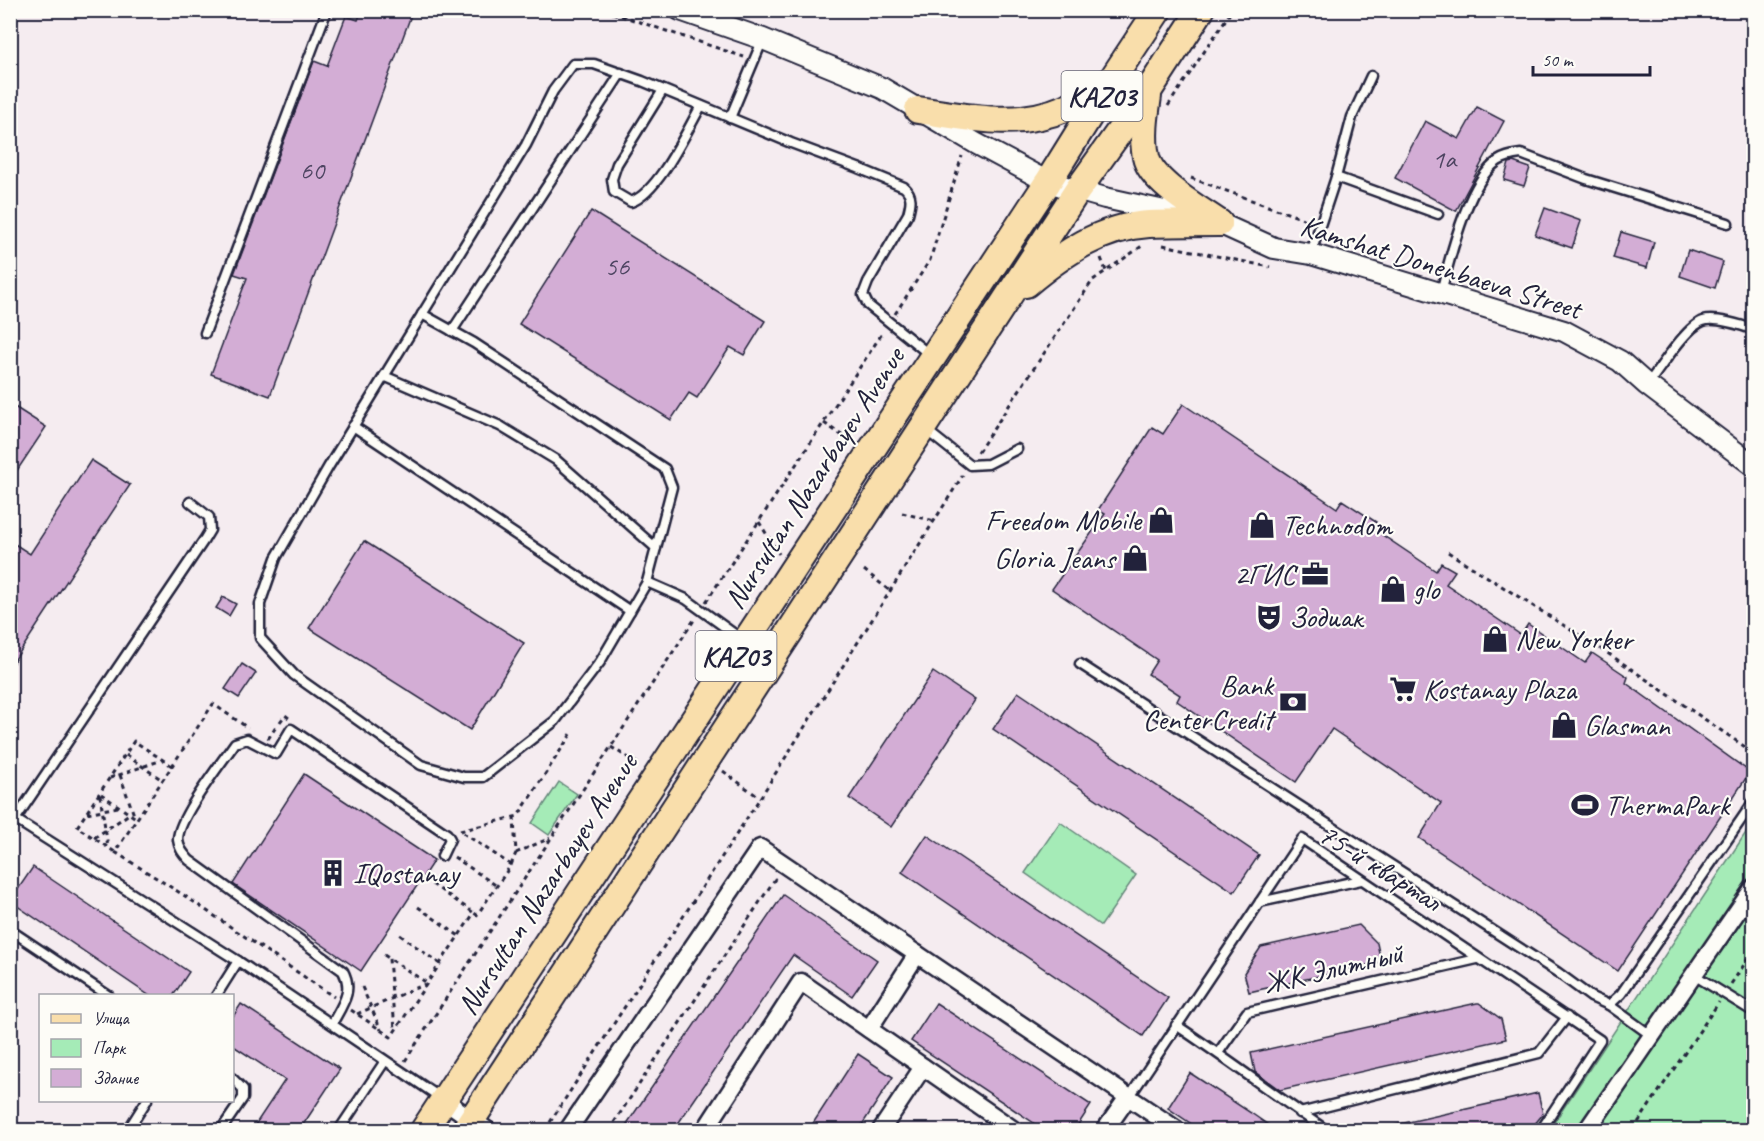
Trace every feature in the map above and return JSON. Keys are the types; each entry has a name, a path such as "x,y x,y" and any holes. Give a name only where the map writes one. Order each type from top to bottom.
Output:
{"main road":[{"name":"Nursultan Nazarbayev Avenue","path":"424,1131 870,454 1158,10"},
{"name":"KАZ03","path":"475,1127 1077,191 1149,90 1201,10"},
{"path":"918,110 987,120 1026,120 1067,108 1109,84"},
{"path":"1149,90 1144,129 1146,159 1165,184 1219,223"},
{"path":"1008,298 1056,259 1094,238 1147,224 1219,223"}],"street":[{"name":"Kamshat Donenbaeva Street","path":"680,10 763,39 882,88 1048,182 1077,191 1219,223 1274,248 1311,254 1564,331 1620,361 1647,386 1754,466"},
{"path":"568,1131 760,848 1177,1131"},
{"path":"1587,1131 1754,886"},
{"path":"869,1029 917,954"},
{"path":"711,1131 706,1127 801,982 1006,1128"},
{"path":"881,1131 923,1067"},
{"path":"1105,1131 1128,1097"},
{"path":"444,1100 475,1127"}],"lane":[{"path":"205,333 327,10"},
{"path":"730,118 763,39"},
{"path":"422,314 474,343 665,469 672,487 647,582 600,662 555,721 483,777 464,777 421,765 294,675 260,638 260,604 276,558 353,426 422,314 526,146 554,91 573,64 594,64 621,74 904,187 910,192 911,202 908,214 868,282 863,295 868,305 933,357"},
{"path":"452,331 621,74"},
{"path":"1311,254 1336,177 1352,117 1371,76"},
{"path":"663,90 617,164 612,179 614,192 631,202 640,198 656,183 701,106"},
{"path":"1441,292 1459,227 1474,192 1489,170 1498,161 1510,156 1521,154 1586,179 1728,223"},
{"path":"1336,177 1438,214"},
{"path":"1647,386 1691,328 1704,320 1740,324 1754,330"},
{"path":"384,376 500,426 556,460 656,548"},
{"path":"353,426 630,611"},
{"path":"923,428 970,465 988,464 1017,449"},
{"path":"190,502 209,517 210,530 12,820 238,962 444,1100"},
{"path":"647,582 686,599 746,643"},
{"path":"1080,664 1557,972 1591,997 1609,1005 1652,1036"},
{"path":"333,1024 349,990 343,971 200,870 181,851 178,841 183,821 222,762 235,743 247,739 276,754 291,729 447,834 450,838 447,855"},
{"path":"1609,1005 1621,994 1754,801"},
{"name":"75-й квартал","path":"1128,1097 1302,839 1600,1040 1540,1131"},
{"path":"1260,902 1361,879"},
{"path":"10,930 106,994"},
{"name":"ЖК Элитный","path":"1218,1053 1247,1012 1477,959"},
{"path":"217,994 238,962"},
{"path":"1694,975 1754,1012"},
{"path":"1300,1113 1539,1053 1567,1017"},
{"path":"1176,1025 1326,1131"},
{"path":"339,1131 384,1061"},
{"path":"221,1131 243,1098 243,1089 234,1080"},
{"path":"128,1131 146,1102"},
{"path":"10,1126 18,1131"}],"path":[{"path":"604,10 755,60"},
{"path":"1167,108 1232,10"},
{"path":"1187,176 1320,225"},
{"path":"545,1131 760,798 970,465 1093,280 1147,244"},
{"path":"1155,244 1270,267"},
{"path":"824,423 870,454"},
{"path":"902,513 935,521"},
{"path":"759,522 790,574"},
{"path":"1448,552 1621,663 1754,753"},
{"path":"864,570 890,591"},
{"path":"460,831 518,816 573,731"},
{"path":"115,852 172,766 134,741 77,827 115,852 185,896 391,1037 476,914 432,884"},
{"path":"611,747 645,767"},
{"path":"126,754 162,780"},
{"path":"110,778 162,760"},
{"path":"722,770 760,798"},
{"path":"120,775 136,818"},
{"path":"100,793 136,818"},
{"path":"100,793 108,847"},
{"path":"87,813 120,807"},
{"path":"94,838 129,813"},
{"path":"511,865 516,853 514,818"},
{"path":"516,853 552,837"},
{"path":"447,855 496,886"},
{"path":"418,907 459,936"},
{"path":"400,935 440,964"},
{"path":"1633,1131 1754,950"},
{"path":"384,956 427,984"},
{"path":"389,959 395,1031"},
{"path":"356,1014 427,984"},
{"path":"362,987 382,1032"}],"green space":[{"path":"559,782 577,794 549,835 532,823"},
{"path":"1060,822 1136,875 1101,926 1025,873"},
{"path":"1753,822 1753,1130 1549,1130"}],"building":[{"path":"362,10 413,10 270,396 211,374 247,278 234,274 314,61 327,66 346,16 358,20"},
{"path":"1477,107 1504,121 1456,211 1395,178 1425,121 1459,139"},
{"path":"1513,162 1530,168 1524,186 1504,180 1509,163"},
{"path":"1545,208 1581,221 1572,248 1535,235"},
{"path":"591,211 765,321 744,355 730,347 697,398 689,393 671,420 519,324"},
{"path":"1621,232 1654,242 1647,268 1613,258"},
{"path":"1688,250 1723,262 1715,288 1680,276"},
{"path":"10,404 46,427 10,481"},
{"name":"Kostanay Plaza","path":"1183,404 1337,508 1342,500 1376,522 1372,528 1436,571 1441,563 1455,571 1446,584 1521,635 1528,624 1585,663 1592,653 1628,677 1626,683 1750,772 1618,971 1419,838 1441,803 1332,729 1296,782 1177,701 1180,695 1148,674 1157,660 1052,589 1105,514 1098,510 1152,427 1163,434"},
{"path":"91,460 130,485 10,667 10,541 30,554"},
{"path":"364,541 524,643 470,730 309,628"},
{"path":"223,597 236,604 229,616 216,608"},
{"path":"242,664 256,673 239,698 225,689"},
{"path":"933,672 975,700 891,827 849,798"},
{"path":"1018,692 1259,855 1234,892 993,729"},
{"name":"IQostanay","path":"304,774 434,860 361,971 233,884"},
{"path":"927,835 1168,998 1143,1036 902,872"},
{"path":"33,867 189,972 174,994 147,994 10,901"},
{"path":"783,895 877,960 852,996 793,955 673,1131 622,1131"},
{"path":"1359,925 1377,943 1381,962 1249,992 1244,973 1261,947"},
{"path":"936,1003 1091,1105 1074,1131 1046,1131 911,1041"},
{"path":"1479,1003 1501,1019 1506,1039 1280,1090 1255,1072 1251,1053"},
{"path":"241,1004 340,1069 299,1131 251,1131 285,1080 234,1046 234,1015"},
{"path":"858,1054 893,1077 858,1131 808,1131"},
{"path":"1190,1073 1277,1131 1202,1131 1168,1108"},
{"path":"1538,1093 1543,1114 1529,1131 1396,1131 1395,1125"}],"place":[{"name":"Freedom Mobile","path":"1161,520"},
{"name":"Technodom","path":"1262,525"},
{"name":"Gloria Jeans","path":"1135,558"},
{"name":"2ГИС","path":"1315,574"},
{"name":"glo","path":"1393,589"},
{"name":"Зодиак","path":"1269,617"},
{"name":"New Yorker","path":"1495,639"},
{"name":"Kostanay Plaza","path":"1403,689"},
{"name":"Bank CenterCredit","path":"1293,702"},
{"name":"Glasman","path":"1564,725"},
{"name":"ThermaPark","path":"1585,805"},
{"name":"IQostanay","path":"333,873"}]}
